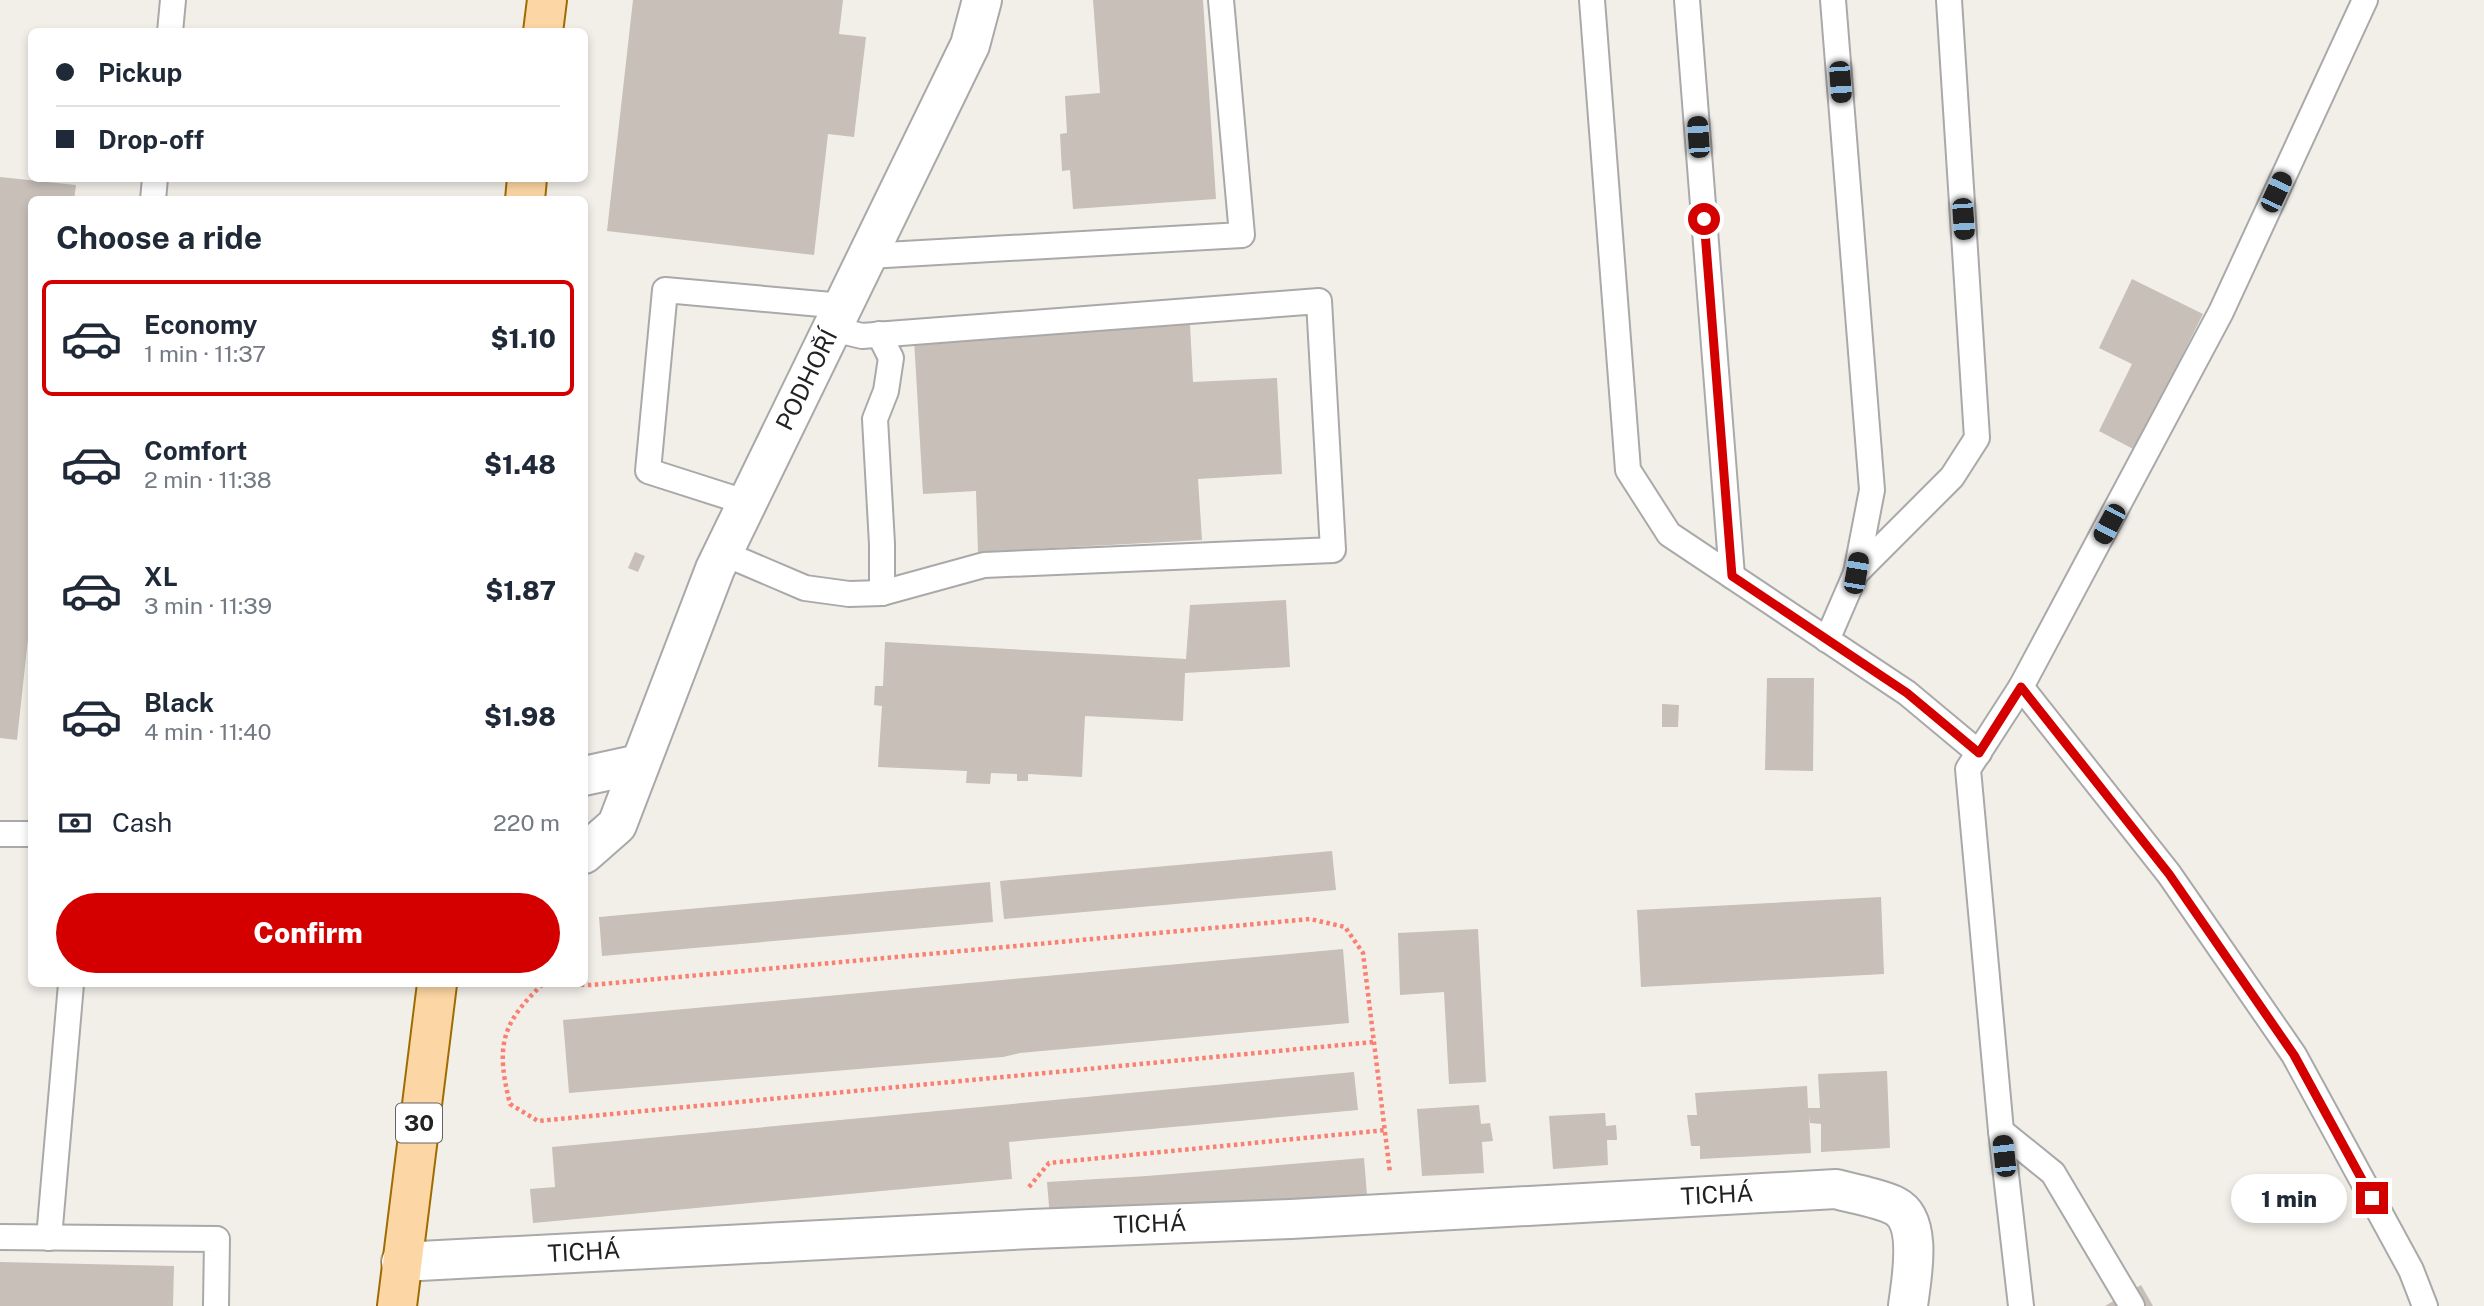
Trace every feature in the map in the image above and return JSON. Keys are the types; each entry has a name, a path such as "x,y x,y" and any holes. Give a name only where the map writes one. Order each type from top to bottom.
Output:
{"main road":[{"path":"544,28 547,0"},
{"name":"30","path":"397,1306 437,987"}],"street":[{"name":"PODHOŘÍ","path":"588,850 617,825 723,553 970,45 982,0"},
{"path":"588,775 639,765"},
{"name":"TICHÁ","path":"401,1262 1836,1189 1897,1207 1911,1226 1914,1259 1908,1306"}],"lane":[{"path":"170,28 173,0"},
{"path":"868,256 1242,235 1221,0"},
{"path":"1592,0 1628,470 1669,534 1907,693 1979,753"},
{"path":"1687,0 1732,576"},
{"path":"1828,640 1856,573 1872,490 1833,0"},
{"path":"1856,573 1952,477 1977,438 1949,0"},
{"path":"2021,1306 2001,1131 1968,769 2021,687 2135,478 2221,312 2365,0"},
{"path":"723,553 805,588 849,594 882,593 984,565 1334,550 1319,300 862,336 838,317 665,290 648,471 748,503"},
{"path":"879,334 891,358 886,391 875,419 882,593"},
{"path":"2021,687 2169,874 2294,1055 2411,1270 2425,1306"},
{"path":"0,834 28,834"},
{"path":"49,1238 71,987"},
{"path":"2001,1131 2053,1172 2132,1306"},
{"path":"0,1237 217,1239 216,1306"}],"path":[{"path":"588,985 1310,919 1345,927 1363,953 1394,1213"},
{"path":"540,987 520,1006 503,1040 503,1075 510,1104 537,1121 1373,1042"},
{"path":"993,1231 1049,1163 1386,1130"}],"building":[{"path":"633,0 843,0 839,34 866,37 854,137 828,134 814,255 607,231"},
{"path":"1093,0 1203,0 1216,199 1073,209 1070,170 1062,171 1060,134 1067,133 1065,96 1100,93"},
{"path":"0,177 76,185 75,196 28,196 28,639 17,740 0,738"},
{"path":"2132,279 2203,314 2135,450 2099,431 2132,364 2099,348"},
{"path":"1190,324 1193,382 1277,378 1282,474 1198,479 1202,540 978,552 976,491 923,494 914,339"},
{"path":"635,552 645,556 638,572 628,568"},
{"path":"1286,600 1290,667 1185,673 1183,721 1085,716 1082,777 1028,774 1028,781 1017,781 1017,774 991,773 990,784 966,783 967,771 878,767 882,706 874,705 875,686 883,686 885,642 1186,659 1190,605"},
{"path":"1767,678 1814,678 1813,771 1765,770"},
{"path":"1662,704 1679,705 1678,727 1662,727"},
{"path":"1332,851 1336,890 1004,919 1000,881"},
{"path":"990,882 993,922 602,956 599,917"},
{"path":"1881,897 1884,974 1641,987 1637,910"},
{"path":"1478,929 1486,1082 1449,1084 1444,992 1400,995 1398,933"},
{"path":"1343,949 1349,1023 1020,1053 1003,1057 569,1093 563,1020"},
{"path":"1887,1071 1890,1148 1821,1152 1821,1124 1810,1123 1809,1115 1811,1153 1700,1159 1700,1146 1691,1146 1687,1115 1697,1115 1695,1093 1807,1086 1808,1108 1820,1108 1818,1074"},
{"path":"1354,1072 1358,1110 1009,1142 1012,1179 533,1223 530,1189 555,1187 552,1147"},
{"path":"1479,1105 1481,1124 1490,1123 1493,1141 1482,1142 1484,1173 1422,1176 1417,1109"},
{"path":"1605,1113 1606,1126 1616,1125 1617,1140 1607,1140 1608,1165 1553,1169 1549,1116"},
{"path":"1364,1158 1367,1195 1050,1218 1047,1182"},
{"path":"0,1262 174,1266 173,1306 0,1306"},
{"path":"2141,1285 2153,1306 2105,1306"}],"route":[{"path":"1704,219 1732,576 1907,693 1979,753 2021,687 2169,874 2294,1055 2372,1198"}]}
